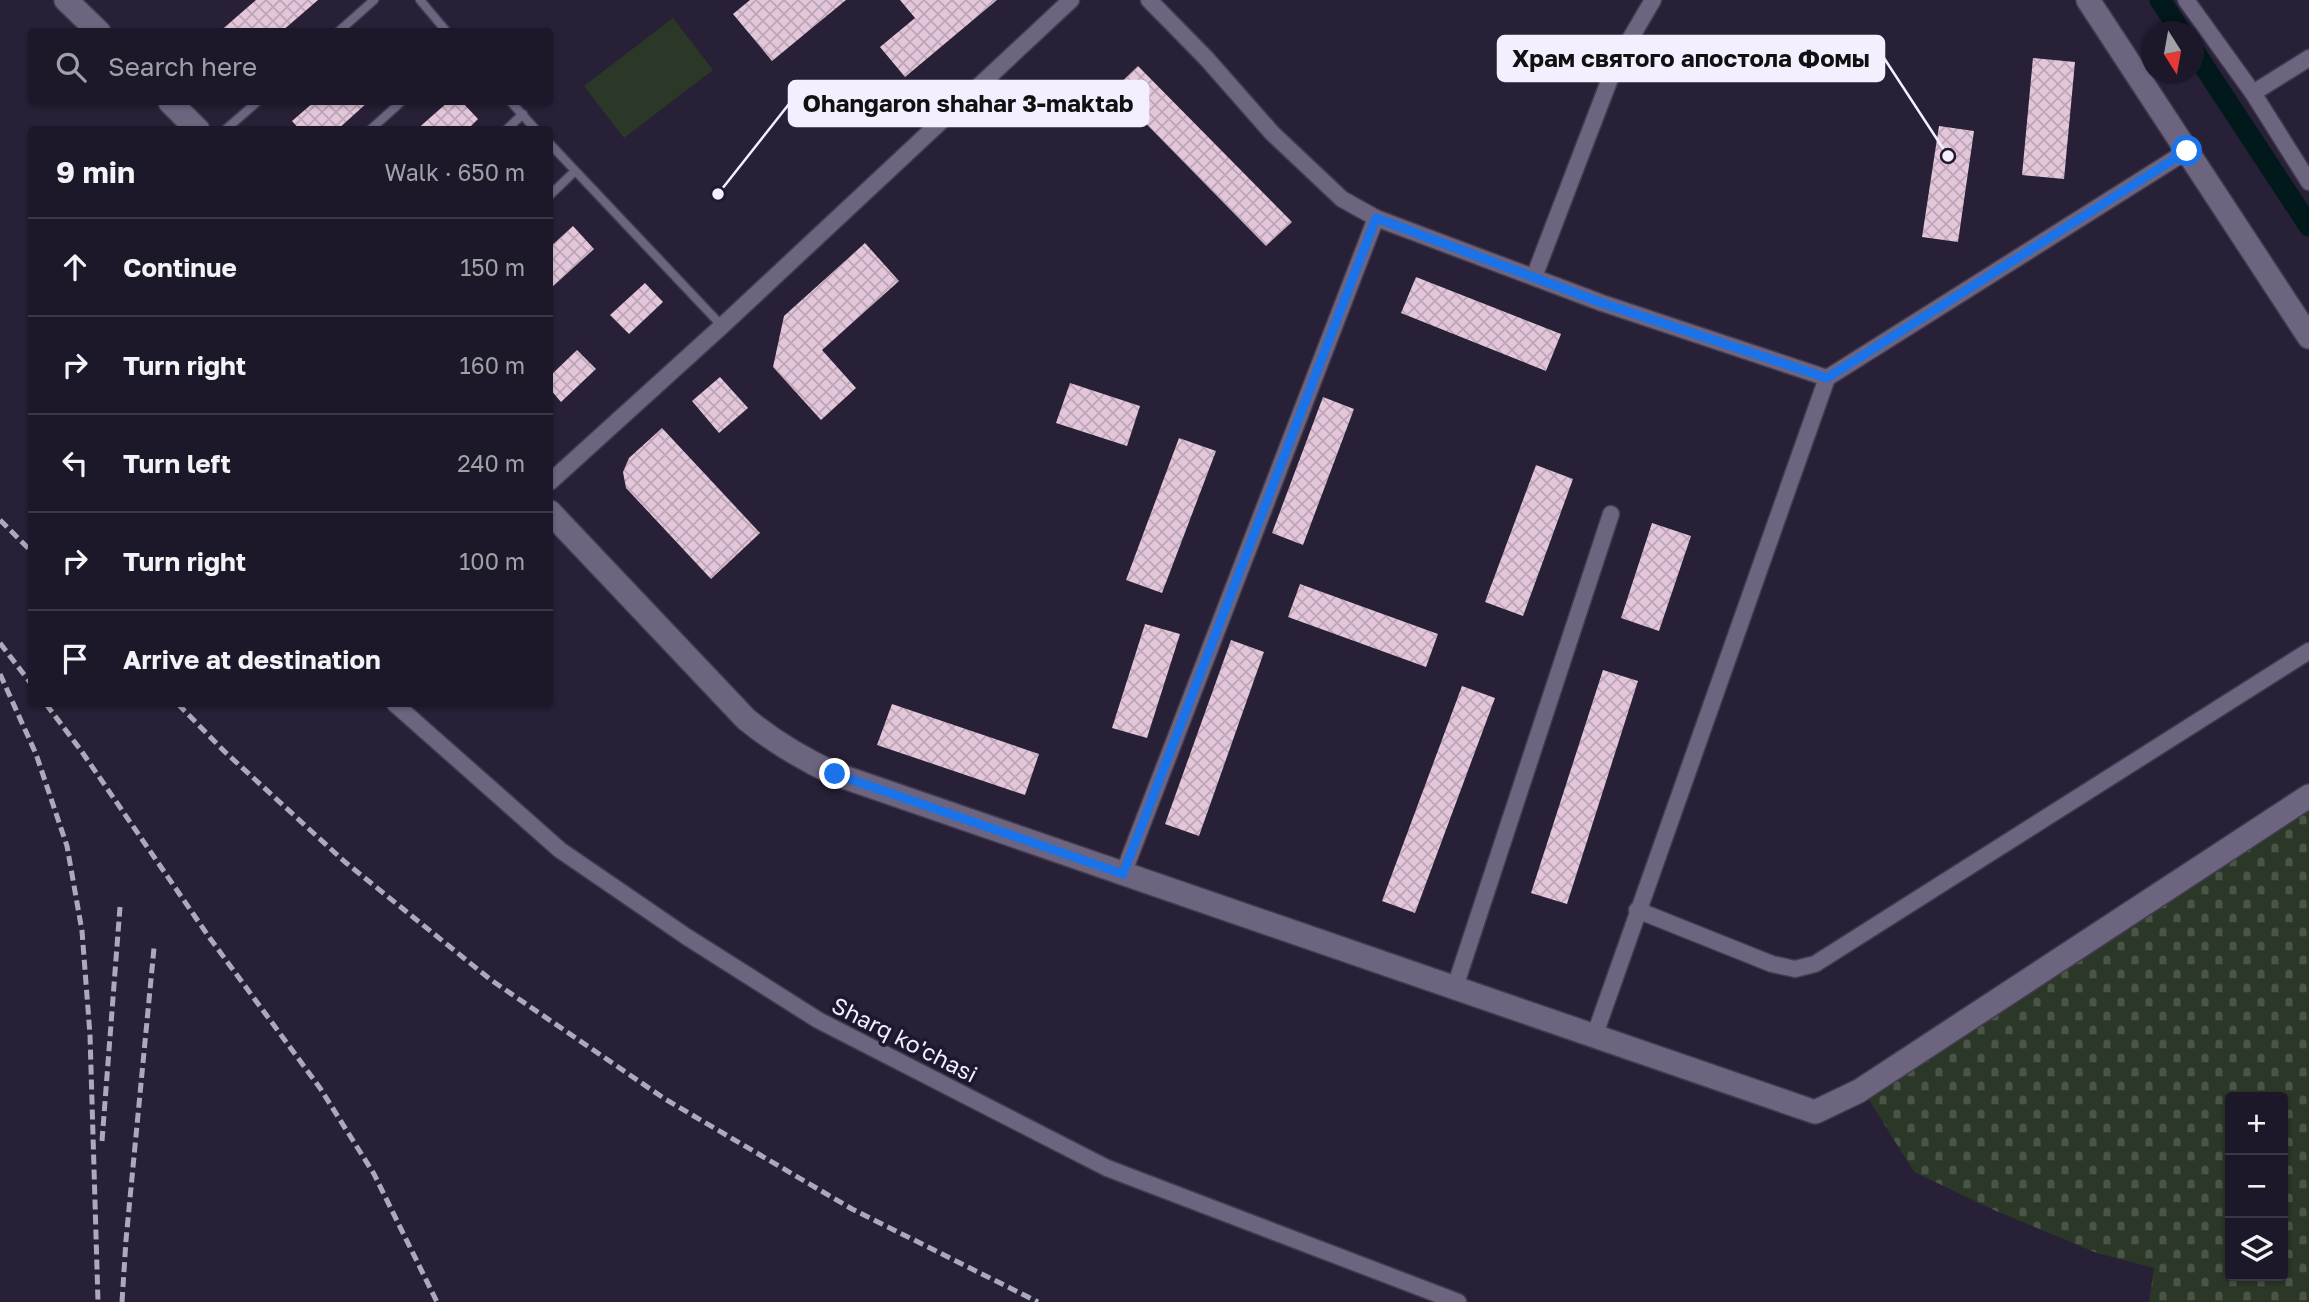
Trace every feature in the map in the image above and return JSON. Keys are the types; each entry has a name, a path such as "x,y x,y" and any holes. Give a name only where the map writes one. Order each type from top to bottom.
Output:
{"main road":[{"path":"66,0 95,28"},
{"path":"2088,0 2309,337"},
{"path":"173,105 194,126"},
{"path":"553,515 746,719 773,741 835,774 1815,1112 1859,1091 2309,796"}],"street":[{"path":"553,479 722,326 1071,0"},
{"path":"1149,0 1206,58 1282,143 1342,200 1376,218 1602,303 1827,378"},
{"path":"1534,277 1616,63 1653,0"},
{"path":"2189,1 2253,93 2309,182"},
{"path":"2253,93 2309,58"},
{"path":"1594,1037 1827,378 2187,151"},
{"path":"1123,874 1376,218"},
{"path":"1455,987 1611,514"},
{"path":"1637,910 1772,964 1795,969 1815,964 2309,650"},
{"name":"Sharq ko'chasi","path":"399,707 560,850 688,937 818,1020 1107,1168 1458,1302"}],"lane":[{"path":"342,28 374,0"},
{"path":"420,0 444,28"},
{"path":"230,126 254,105"},
{"path":"374,126 398,105"},
{"path":"514,105 533,126"},
{"path":"510,126 523,114"},
{"path":"553,148 722,326"},
{"path":"553,192 574,172"}],"green space":[{"path":"673,18 713,70 624,138 584,86"},
{"path":"2309,807 2309,1302 2149,1302 2154,1268 2097,1253 1996,1211 1914,1172 1868,1098"}],"building":[{"path":"256,0 318,0 286,28 224,28"},
{"path":"750,0 846,0 772,61 733,14"},
{"path":"900,0 997,0 905,77 880,47 915,18"},
{"path":"2033,58 2075,62 2064,179 2022,175"},
{"path":"1138,66 1292,222 1266,246 1113,90"},
{"path":"311,105 365,105 341,126 296,126 292,121"},
{"path":"445,105 465,105 478,119 471,126 421,126"},
{"path":"1939,126 1974,131 1958,242 1922,237"},
{"path":"573,226 594,249 553,286 553,244"},
{"path":"865,243 899,281 822,350 856,388 821,420 773,367 784,316"},
{"path":"1416,277 1561,334 1546,371 1401,313"},
{"path":"645,283 663,302 629,334 610,315"},
{"path":"577,350 596,369 561,402 553,393 553,373"},
{"path":"720,377 748,408 719,433 692,401"},
{"path":"1070,383 1140,406 1127,446 1056,423"},
{"path":"1323,397 1354,409 1303,545 1272,533"},
{"path":"662,428 760,533 711,579 626,488 623,472 629,458"},
{"path":"1179,438 1216,451 1162,593 1126,580"},
{"path":"1536,465 1573,479 1523,616 1485,602"},
{"path":"1652,523 1691,536 1659,631 1621,618"},
{"path":"1300,584 1438,634 1426,667 1288,617"},
{"path":"1145,624 1180,634 1147,738 1112,728"},
{"path":"1231,640 1264,652 1199,836 1165,824"},
{"path":"1603,670 1638,681 1567,904 1531,893"},
{"path":"1462,686 1495,698 1415,913 1382,901"},
{"path":"892,704 1039,754 1025,795 877,745"}],"waterway":[{"path":"2160,0 2174,21"},
{"path":"2204,66 2309,226"}],"railway":[{"path":"0,520 28,548"},
{"path":"0,643 28,680"},
{"path":"0,674 36,754 67,846 82,931 90,1035 98,1302"},
{"path":"48,707 209,937 320,1088 374,1174 437,1302"},
{"path":"181,707 224,751 345,862 491,980 665,1099 852,1209 1038,1302"},
{"path":"102,1141 120,907"},
{"path":"122,1302 154,948"}],"place":[{"name":"Храм святого апостола Фомы","path":"1948,156"},
{"name":"Ohangaron shahar 3-maktab","path":"718,194"}],"route":[{"path":"835,774 1123,874 1376,218 1602,303 1827,378 2187,151"}]}
